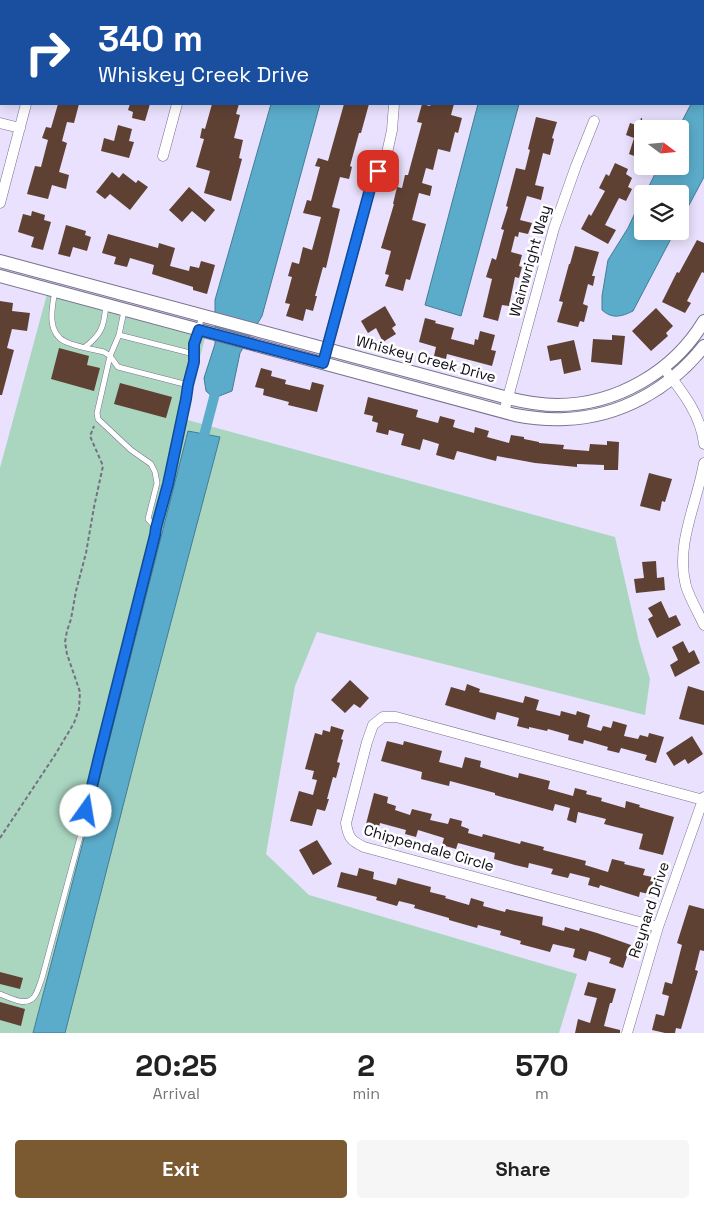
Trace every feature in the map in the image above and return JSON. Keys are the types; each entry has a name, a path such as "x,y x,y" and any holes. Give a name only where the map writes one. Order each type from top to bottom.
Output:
{"street":[{"path":"0,203 26,105"},
{"path":"163,156 177,105"},
{"path":"323,363 370,189 387,154 392,130 394,105"},
{"name":"Wainwright Way","path":"504,412 554,228 594,122"},
{"path":"0,123 20,128"},
{"name":"Whiskey Creek Drive","path":"0,261 508,398 533,403 558,405 580,403 612,396 633,387 653,375 677,355 691,340 704,320"},
{"name":"Whiskey Creek Drive","path":"0,276 504,412 539,419 564,420 589,416 625,406 652,393 672,379 704,346"},
{"path":"663,367 696,414 704,444"},
{"path":"704,463 702,477 686,533 682,558 686,588 704,625"},
{"name":"Chippendale Circle","path":"658,926 364,848 354,843 347,834 346,823 373,725 383,717 396,717 704,798"},
{"name":"Reynard Drive","path":"627,1033 658,926 704,798"}],"lane":[{"path":"55,291 52,321 57,335 64,341 104,352 110,356 118,367 188,385"},
{"path":"85,347 98,335 105,319 106,305"},
{"path":"124,309 119,336 110,356 97,416 131,450 151,464 157,483 148,519 156,528"},
{"path":"0,994 18,1001 27,1002 34,997 42,978 168,484 194,362 194,344 203,331 206,317"},
{"path":"119,336 194,354"}],"path":[{"path":"0,838 55,755 74,723 79,709 80,692 67,654 65,642 104,466 90,436 97,416"}],"green space":[{"path":"47,294 205,338 184,419 615,537 639,642 650,679 645,715 317,632 295,686 266,854 309,895 577,974 559,1033 0,1033 0,468"}],"water":[{"path":"271,105 320,105 262,316 240,353 232,391 214,398 206,391 204,378 215,344 215,300"},
{"path":"478,105 519,105 461,316 425,305"},
{"path":"690,105 704,105 704,177 689,205 689,185 650,185 654,175 689,175 689,120 683,120"},
{"path":"634,215 634,240 670,240 633,311 621,316 613,316 602,310 602,296 608,260"},
{"path":"188,431 220,437 65,1033 33,1033 99,781"}],"building":[{"path":"58,105 79,105 74,123 67,122 62,141 67,143 59,172 69,175 66,189 52,185 48,199 27,194 35,166 41,167 48,140 42,138 46,127 51,128"},
{"path":"130,105 150,105 145,121 132,118 133,112 128,110"},
{"path":"212,105 239,105 236,114 240,115 234,138 243,140 239,158 242,159 231,201 204,193 210,171 196,167 204,139 200,138 202,128 205,129"},
{"path":"344,105 369,105 350,166 352,167 349,179 340,177 332,207 340,209 326,268 323,267 315,296 317,296 313,311 306,309 303,321 286,316 290,304 285,303 292,277 288,276 292,262 299,264 303,247 312,250 321,217 303,213 307,200 311,201 320,167 315,166 318,158 328,161"},
{"path":"422,105 454,105 451,115 462,118 458,133 455,132 450,152 438,149 433,170 426,168 422,183 432,186 430,196 419,193 412,220 426,224 410,280 406,279 403,291 385,286 389,275 385,274 391,251 381,248 397,187 402,188 405,175 408,175 422,123 417,122"},
{"path":"536,117 557,122 552,138 554,139 550,155 543,153 535,185 544,187 541,200 527,196 520,220 532,223 528,234 519,232 518,237 515,236 511,252 522,255 519,266 522,267 519,278 515,277 509,306 502,305 498,321 483,317 492,279 486,277 492,258 496,260 504,230 501,229 508,207 506,206 516,168 525,170"},
{"path":"630,123 634,124 634,138 626,135"},
{"path":"118,125 132,129 129,141 134,142 129,158 101,151 104,138 114,141"},
{"path":"634,138 634,156 629,154"},
{"path":"615,163 628,169 626,174 632,178 628,187 632,189 626,201 619,198 605,225 616,230 608,244 581,229 589,214 591,216 605,191 599,188 606,174 609,176"},
{"path":"112,172 119,178 123,173 136,183 138,180 148,187 130,210 110,194 105,199 96,192"},
{"path":"189,187 215,210 205,222 192,211 182,222 169,210"},
{"path":"32,211 45,215 44,220 51,222 43,250 31,247 34,237 18,232 23,214 31,216"},
{"path":"66,225 86,231 85,235 91,237 87,251 73,247 70,257 58,254"},
{"path":"108,234 158,248 159,243 175,248 170,266 189,271 190,266 199,268 201,261 215,265 207,294 193,290 193,287 152,274 154,265 130,258 127,267 114,264 116,257 102,253"},
{"path":"697,240 704,243 704,273 702,272 687,301 691,303 685,313 662,302 677,272 679,273"},
{"path":"575,246 599,252 592,276 595,276 593,286 588,284 583,304 588,306 584,322 580,321 578,327 557,322 563,302 559,301"},
{"path":"0,301 13,303 12,311 30,313 27,331 12,329 7,348 14,350 2,395 0,395"},
{"path":"385,306 396,325 392,328 396,334 383,342 376,328 368,333 361,321"},
{"path":"656,308 673,326 666,333 668,336 651,351 632,331"},
{"path":"425,318 454,328 451,339 474,345 475,339 478,340 480,331 495,335 491,350 496,351 492,366 447,354 446,359 434,356 436,347 419,342"},
{"path":"612,335 625,336 622,365 591,362 593,339 612,340"},
{"path":"574,340 581,370 564,374 561,359 550,361 547,346"},
{"path":"59,348 89,356 87,365 100,368 94,391 51,379"},
{"path":"261,368 272,371 271,376 286,380 285,384 310,390 312,382 324,385 317,412 288,405 289,402 263,395 264,389 255,387"},
{"path":"120,383 172,397 166,418 114,404"},
{"path":"368,397 418,410 416,417 438,423 440,416 455,420 453,427 474,433 475,427 489,431 487,437 509,443 511,435 524,437 524,439 539,443 564,445 563,449 589,451 590,444 607,445 607,441 619,442 618,470 604,470 604,465 577,464 577,467 535,463 497,456 496,461 457,451 454,460 436,455 439,444 423,439 420,450 401,445 404,434 389,430 388,435 376,432 378,423 372,421 373,416 364,414"},
{"path":"649,473 672,479 665,502 662,501 660,511 640,506"},
{"path":"656,561 657,578 664,577 665,590 636,593 634,579 644,578 642,562"},
{"path":"661,601 669,618 676,615 681,625 657,638 648,619 653,616 648,608"},
{"path":"683,641 689,653 694,650 700,663 675,677 670,665 678,660 672,647"},
{"path":"350,680 369,698 360,708 354,704 345,713 331,700"},
{"path":"467,684 480,689 479,692 523,703 525,696 539,700 536,710 560,716 561,711 576,715 577,711 590,715 587,727 601,731 603,726 611,728 613,721 627,725 624,736 638,739 640,735 648,737 649,733 664,737 656,763 645,760 647,755 621,748 619,753 607,750 608,747 584,740 583,744 568,740 569,735 548,729 547,731 517,726 519,718 497,712 495,720 445,705 451,687 465,691"},
{"path":"688,686 704,691 704,725 679,719"},
{"path":"331,726 344,730 337,762 340,763 336,778 333,777 325,811 317,809 312,826 290,821 299,791 313,795 317,780 312,779 314,771 305,769 315,733 322,735 323,730 330,732"},
{"path":"692,736 703,754 688,764 685,759 674,766 666,753"},
{"path":"387,741 403,745 404,741 442,751 439,762 462,768 465,757 481,761 480,767 493,771 518,778 519,773 550,781 548,789 573,796 575,788 587,791 586,794 602,798 601,801 625,808 626,801 640,805 639,807 674,817 663,855 639,849 643,834 604,824 606,819 578,812 576,823 567,820 570,808 555,804 553,811 450,781 449,786 421,779 422,772 381,761"},
{"path":"374,793 388,797 387,803 396,806 395,810 410,815 412,809 432,814 430,820 448,824 450,818 462,821 461,826 469,829 468,833 482,837 483,834 520,844 521,841 544,847 543,850 586,861 585,865 608,872 612,859 645,869 643,875 652,877 650,881 657,883 653,895 640,892 639,897 600,885 599,888 588,885 590,878 570,873 568,878 551,874 553,869 529,863 528,868 515,865 494,859 495,853 458,843 456,849 442,845 444,838 418,830 416,837 405,834 406,830 380,823 379,827 366,824"},
{"path":"317,840 332,864 313,875 299,850"},
{"path":"359,868 374,872 373,879 396,885 398,878 431,887 430,892 469,905 471,898 484,902 483,906 505,912 506,909 543,917 542,925 564,931 565,927 579,931 580,928 631,945 623,968 609,963 611,958 589,951 586,961 573,957 575,949 553,944 550,952 520,944 521,941 500,935 501,931 478,925 477,928 414,908 415,905 399,901 397,906 376,900 377,897 337,887 341,872 357,876"},
{"path":"689,905 704,909 704,951 700,950 695,970 698,971 681,1029 676,1028 675,1033 652,1030 656,1014 664,1016 669,996 662,994 665,982 672,984 682,945 677,943"},
{"path":"0,972 23,978 20,989 0,984"},
{"path":"588,982 616,989 604,1026 620,1030 620,1033 575,1033 578,1019 590,1023 597,998 584,995"},
{"path":"0,1002 25,1009 21,1026 0,1020"}],"waterway":[{"path":"201,447 217,386"}],"route":[{"path":"86,811 168,484 194,362 194,344 199,330 323,363 370,189 378,171"}]}
